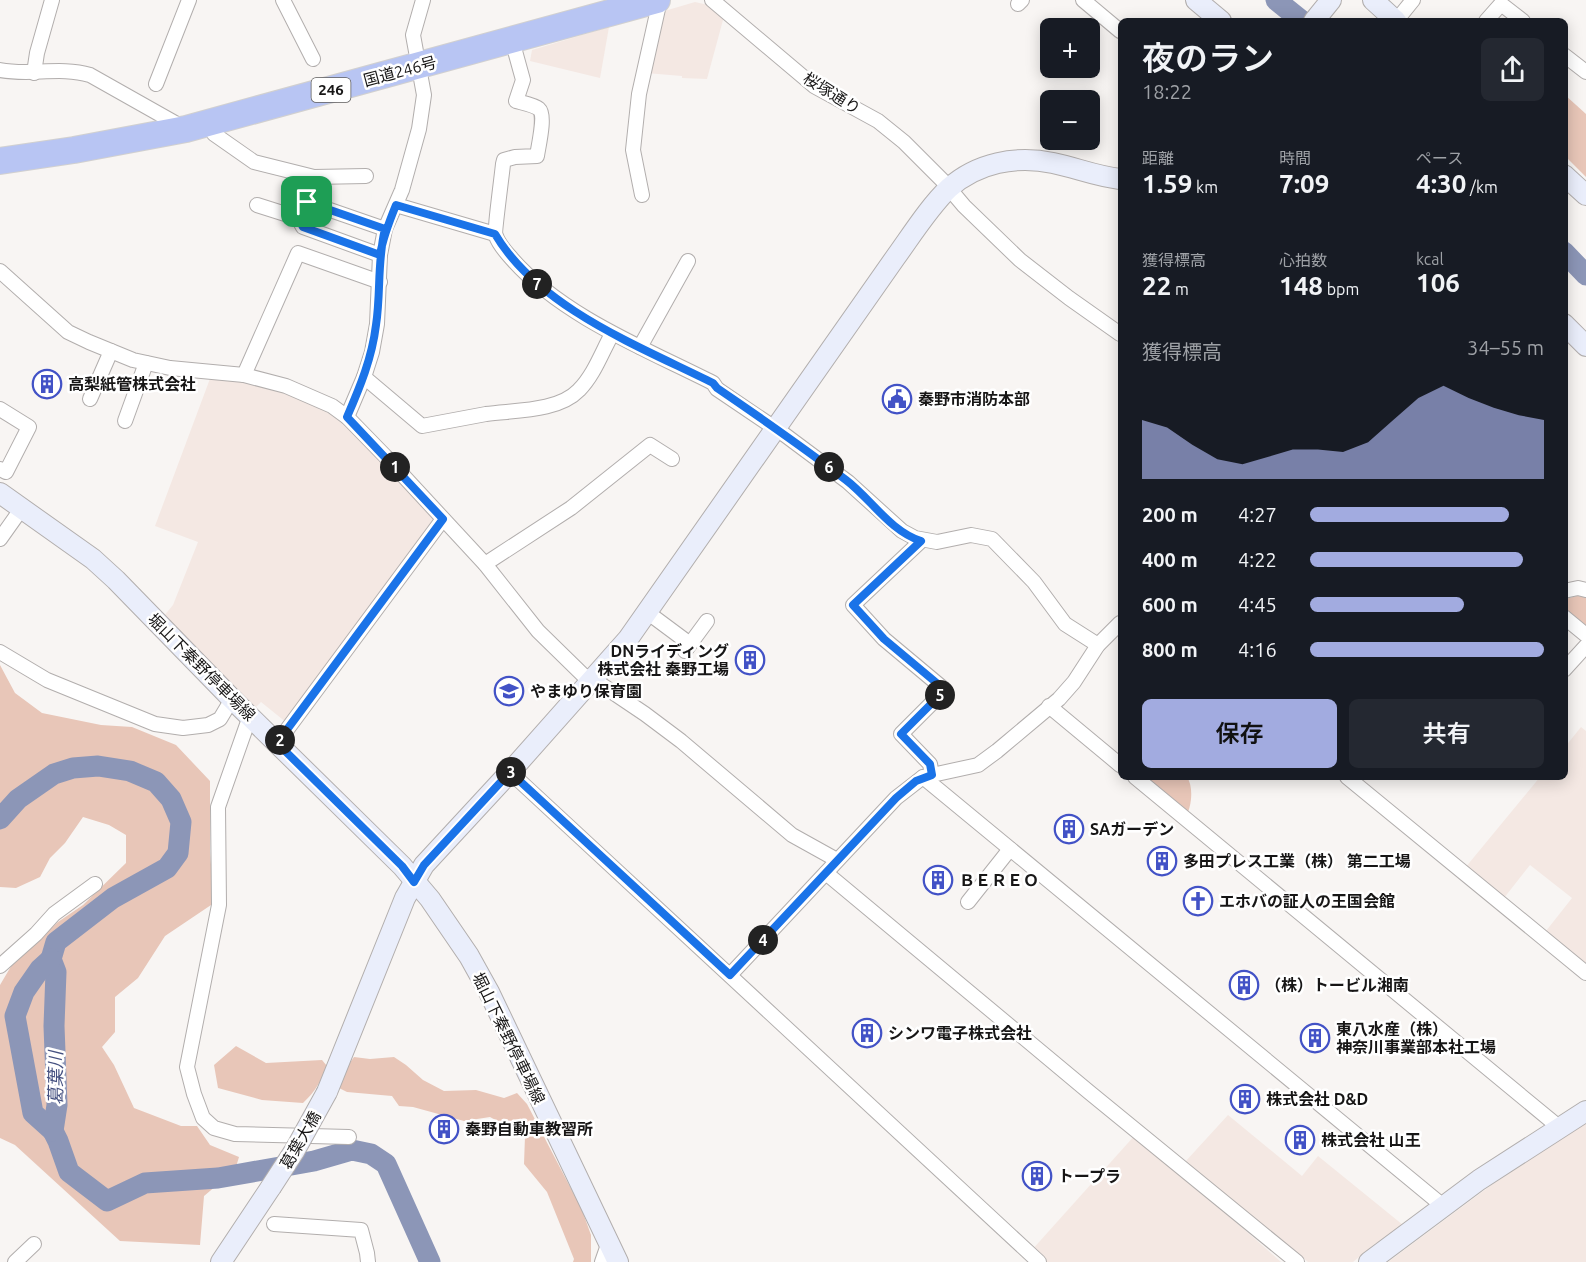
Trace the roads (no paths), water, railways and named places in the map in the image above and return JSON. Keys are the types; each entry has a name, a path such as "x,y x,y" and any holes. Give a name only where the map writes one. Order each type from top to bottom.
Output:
{"highway":[{"name":"国道246号","path":"0,161 74,150 197,126 659,0"}],"street":[{"path":"34,73 37,53 52,0"},
{"path":"156,84 189,0"},
{"path":"283,0 313,58"},
{"path":"347,417 372,352 377,324 380,255 385,229 394,200 411,164 419,129 424,95 413,35 423,0"},
{"path":"642,195 633,150 639,94 659,0"},
{"name":"桜塚通り","path":"712,0 814,86 879,121 904,142 964,206 1020,260 1118,333"},
{"path":"1083,0 1118,29"},
{"path":"1196,0 1217,18"},
{"path":"1316,18 1331,0"},
{"path":"1373,0 1393,18"},
{"path":"1398,18 1413,0"},
{"path":"1489,18 1501,4 1519,18"},
{"path":"512,40 523,80 516,101 539,109 543,119 537,156 504,160 495,234 503,248 537,284 612,334 713,383 848,482 902,531 921,541 937,542 971,535 992,539 1034,582 1065,624 1098,645"},
{"path":"1568,58 1586,72"},
{"path":"0,70 34,73 61,70 90,75 214,134 254,162 314,177 366,176"},
{"name":"葛葉大橋","path":"221,1262 295,1150 327,1092 401,909 424,865 628,639 895,258 949,188 977,170 993,163 1022,159 1053,163 1098,176 1118,179"},
{"path":"298,218 307,202 314,177"},
{"path":"1568,179 1586,195"},
{"path":"394,200 495,234"},
{"path":"307,202 385,229"},
{"path":"257,205 298,218 303,227 380,255"},
{"path":"244,375 298,253 380,282"},
{"path":"640,347 688,261"},
{"path":"0,271 68,332 111,351 146,363 170,368 244,375 312,396 332,405 347,417 485,564 538,631 585,676 593,679 681,741 792,835 837,860"},
{"path":"1568,328 1586,346"},
{"path":"364,377 422,426 488,414 521,411 567,399 579,391 589,378 612,334"},
{"path":"90,399 111,351"},
{"path":"125,421 146,363"},
{"path":"0,409 29,427 6,472 0,470"},
{"path":"485,564 571,508 650,446 672,459"},
{"name":"堀山下秦野停車場線","path":"0,493 93,559 117,580 232,699 402,866 430,899 469,956 489,992 618,1262"},
{"path":"0,538 22,508"},
{"path":"277,743 443,519"},
{"path":"921,541 853,605 884,639 945,690 901,734 930,764 927,776"},
{"path":"1568,590 1578,588 1586,590"},
{"path":"647,612 687,647 707,621"},
{"path":"1568,621 1586,635"},
{"path":"730,975 896,798 927,776 978,765 1049,706 1074,682 1098,645 1118,625"},
{"path":"1568,666 1586,646"},
{"path":"0,652 46,680 155,724 183,728 208,725 220,720 232,699"},
{"path":"1049,706 1118,763"},
{"path":"250,716 218,807 219,905 187,1067 203,1118 214,1128 235,1134 349,1137"},
{"path":"510,772 1039,1262"},
{"path":"927,776 1010,849 1443,1206"},
{"path":"1139,780 1560,1128"},
{"path":"1351,780 1586,973"},
{"path":"968,902 1010,849"},
{"path":"826,873 1298,1262"},
{"path":"0,966 54,914 95,884"},
{"path":"1369,1262 1479,1180 1586,1111"},
{"path":"274,1224 361,1230 368,1253 368,1262"},
{"path":"602,1262 609,1242"},
{"path":"15,1262 34,1244"}],"waterway":[{"path":"1276,0 1298,18"},
{"path":"1568,256 1586,275"},
{"name":"葛葉川","path":"0,819 18,799 54,774 73,768 98,766 130,771 156,782 171,799 181,822 178,853 167,868 113,898 56,942 51,959 56,972 54,1026 57,1105 53,1131 69,1172 107,1201 145,1183 218,1178 314,1161 352,1150 371,1154 386,1164 430,1262"},
{"path":"51,959 40,969 24,992 15,1016 33,1113 53,1131"}],"place":[{"name":"高梨紙管株式会社","path":"47,384"},
{"name":"秦野市消防本部","path":"897,399"},
{"name":"DNライディング 株式会社 秦野工場","path":"750,660"},
{"name":"やまゆり保育園","path":"509,691"},
{"name":"SAガーデン","path":"1069,829"},
{"name":"多田プレス工業（株） 第二工場","path":"1162,861"},
{"name":"ＢＥＲＥＯ","path":"938,880"},
{"name":"エホバの証人の王国会館","path":"1198,901"},
{"name":"（株）トービル湘南","path":"1244,985"},
{"name":"シンワ電子株式会社","path":"867,1033"},
{"name":"東八水産（株） 神奈川事業部本社工場","path":"1315,1038"},
{"name":"株式会社 D&D","path":"1245,1099"},
{"name":"秦野自動車教習所","path":"444,1129"},
{"name":"株式会社 山王","path":"1300,1140"},
{"name":"トープラ","path":"1037,1176"}]}
